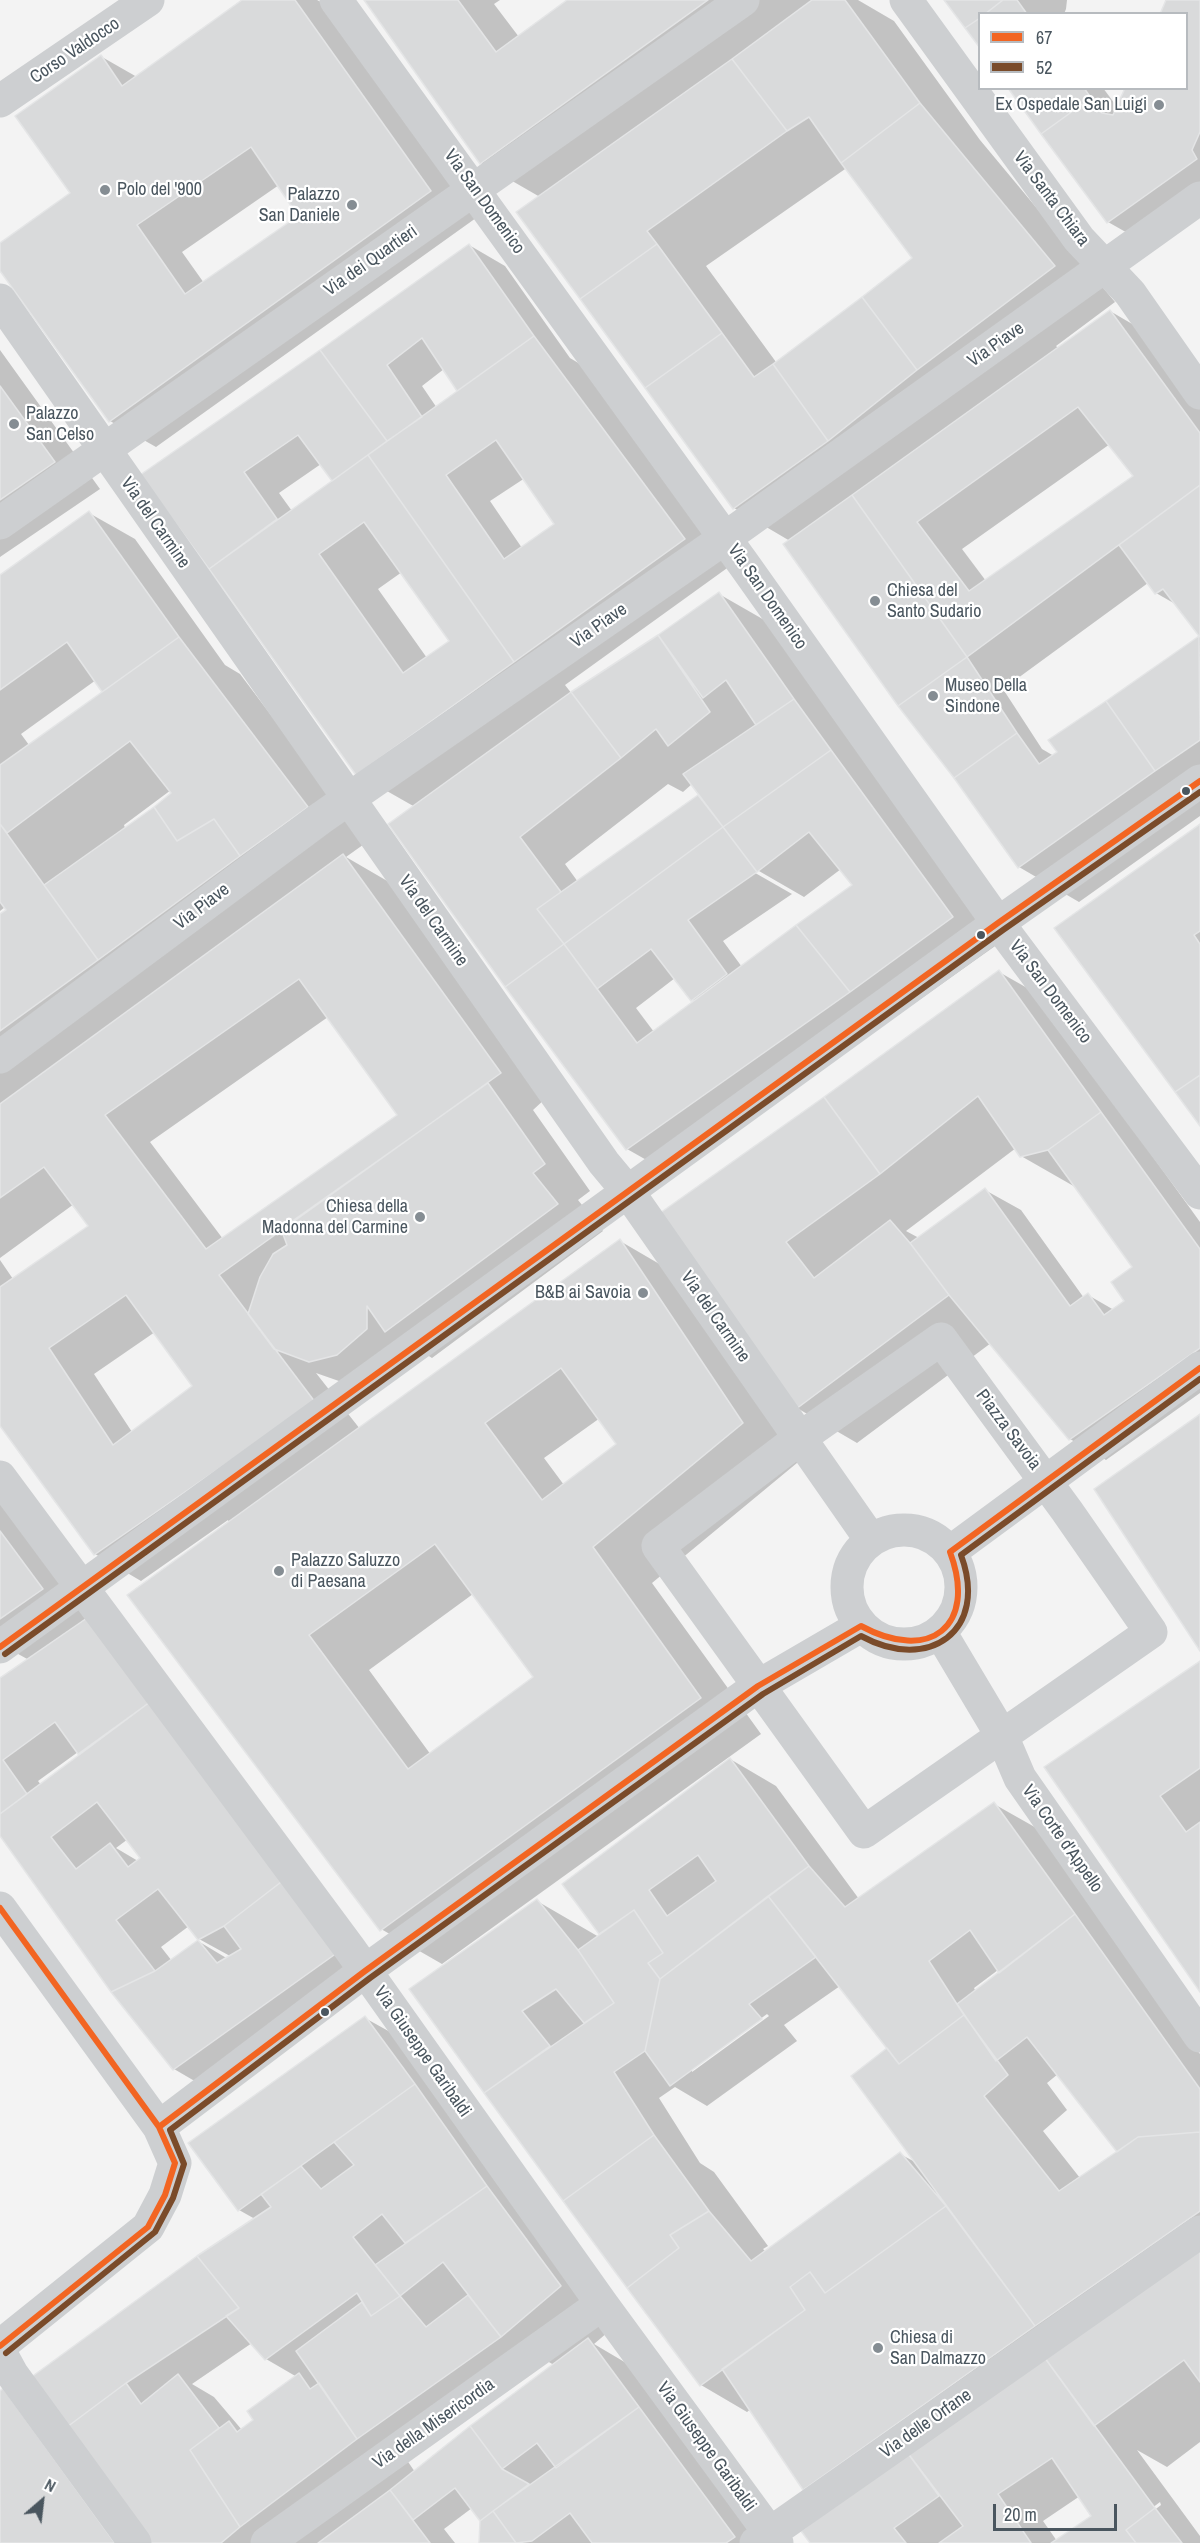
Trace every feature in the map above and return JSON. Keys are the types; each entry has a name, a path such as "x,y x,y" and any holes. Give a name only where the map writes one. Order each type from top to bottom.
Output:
{"street":[{"name":"Corso Valdocco","path":"0,101 148,0"},
{"name":"Via San Domenico","path":"336,0 725,538 998,923 1200,1193"},
{"name":"Via dei Quartieri","path":"0,523 743,0"},
{"name":"Via Santa Chiara","path":"906,0 1078,239 1130,293 1200,393"},
{"name":"Via Piave","path":"0,1057 348,800 725,538 1200,198"},
{"name":"Via del Carmine","path":"0,300 348,800 597,1153 629,1193 871,1540"},
{"path":"0,1647 629,1193 998,923 1200,781"},
{"name":"Piazza Savoia","path":"941,1340 1045,1480 1151,1632 864,1832 658,1546 800,1438 941,1340"},
{"path":"950,1552 1200,1368"},
{"name":"Via Giuseppe Garibaldi","path":"0,1477 365,1971 767,2540"},
{"path":"913,1530 937,1540 950,1552 959,1567 962,1585 960,1603 952,1619 940,1632 925,1641 899,1644 875,1636 861,1626 851,1609 847,1590 849,1571 857,1553 871,1540 886,1532 913,1530"},
{"path":"159,2127 365,1971 758,1686 861,1626"},
{"name":"Via Corte d'Appello","path":"940,1632 1002,1736 1020,1778 1200,2036"},
{"path":"0,1908 159,2127 175,2163 165,2195 148,2227 0,2346"},
{"name":"Via delle Orfane","path":"767,2540 1200,2232"},
{"name":"Via della Misericordia","path":"267,2543 602,2304"},
{"path":"0,2352 12,2373 135,2543"}],"building":[{"name":"Palazzo San Daniele","path":"242,0 295,0 431,191 109,422 0,271 0,243 70,193 15,116 101,55 122,86","holes":["251,147 298,216 185,294 137,225"]},
{"path":"364,0 458,0 496,52 567,0 708,0 480,164"},
{"path":"812,0 845,0 920,103 841,163 809,117 787,131 732,59"},
{"path":"944,0 1003,0 988,12 978,12 978,19 965,28"},
{"path":"1003,0 1017,0 1026,12 988,12"},
{"name":"Ex Ospedale San Luigi","path":"1166,0 1200,0 1200,132 1192,150 1197,159 1107,223 1041,134 1091,98 1102,113 1113,115 1124,90 1188,90 1188,12 1161,12"},
{"path":"978,19 978,45 965,28"},
{"path":"732,59 787,131 647,231 657,244 580,299 516,212"},
{"path":"1009,90 1085,90 1091,98 1041,134"},
{"path":"920,103 1055,266 917,370 862,297 912,258 841,163"},
{"path":"469,244 534,336 457,391 422,338 387,365 422,417 387,441 320,350"},
{"path":"657,244 722,333 645,388 580,299"},
{"path":"862,297 917,370 828,441 773,364"},
{"path":"1110,310 1200,433 1200,485 967,657 852,495","holes":["1078,407 1133,476 969,591 917,522"]},
{"path":"722,333 754,377 773,364 828,441 733,509 645,388"},
{"path":"534,336 685,539 514,662 368,455","holes":["496,440 554,524 504,559 446,475"]},
{"path":"320,350 387,441 332,481 298,435 244,472 277,519 209,569 140,475"},
{"name":"Palazzo San Celso","path":"0,386 55,462 0,500"},
{"path":"368,455 514,662 356,775 209,569","holes":["364,522 449,641 403,673 319,554"]},
{"path":"1200,485 1199,636 1163,589 1155,594 1119,545"},
{"name":"Chiesa del Santo Sudario","path":"852,495 967,657 898,706 783,544"},
{"path":"89,511 179,637 102,692 67,642 0,690 0,575"},
{"path":"719,592 794,699 756,725 726,680 703,698 658,635"},
{"path":"658,635 710,712 668,746 656,729 621,758 571,692"},
{"path":"1199,636 1200,740 1155,771 1106,701"},
{"path":"179,637 308,807 240,856 214,819 177,841 154,807 171,793 130,741 7,833 0,824 0,765"},
{"path":"967,657 1017,733 954,778 898,706"},
{"path":"571,692 621,758 520,837 561,892 537,909 564,944 505,987 388,824"},
{"path":"794,699 831,750 723,827 683,774"},
{"path":"1106,701 1155,771 1018,868 954,778 1017,733 1039,764 1057,752 1048,740"},
{"path":"831,750 953,917 850,992 796,925 852,885 809,832 757,872 723,827"},
{"path":"698,795 723,827 564,944 537,909"},
{"path":"154,807 177,841 214,819 240,856 98,960 44,885"},
{"path":"0,824 98,960 0,1031 0,914 6,910 0,902"},
{"path":"1200,824 1200,931 1194,935 1200,944 1200,1075 1175,1092 1054,928"},
{"path":"723,827 757,872 688,920 727,974 691,1001 651,949 597,989 564,944"},
{"path":"343,854 501,1073 219,1275 315,1402 94,1555 0,1426 0,1287 88,1226 44,1167 0,1198 0,1104","holes":["299,979 397,1115 206,1249 105,1115","126,1295 192,1386 113,1445 49,1348"]},
{"path":"796,925 850,992 626,1150 505,987 564,944 637,1043"},
{"path":"999,970 1101,1112 1048,1150 1020,1157 978,1096 880,1174 824,1097"},
{"path":"1200,1075 1200,1126 1175,1092"},
{"name":"Chiesa della Madonna del Carmine","path":"488,1083 545,1164 533,1173 558,1204 385,1332 367,1306 367,1329 337,1355 309,1362 274,1349 248,1314 260,1277 273,1254 287,1245 281,1229"},
{"path":"824,1097 880,1174 786,1242 814,1278 890,1220 949,1295 796,1409 660,1213"},
{"path":"1101,1112 1200,1249 1200,1348 1069,1440 949,1295 910,1243 985,1188 1070,1306 1088,1293 1104,1315 1124,1301 1111,1282 1132,1267 1048,1150"},
{"name":"Palazzo Saluzzo di Paesana","path":"620,1239 743,1423 593,1547 701,1698 380,1931 127,1595","holes":["561,1368 616,1444 542,1500 485,1423","435,1544 533,1677 408,1769 309,1635"]},
{"path":"1200,1414 1200,1651 1094,1489"},
{"path":"0,1531 43,1589 0,1619"},
{"path":"87,1618 150,1702 78,1754 55,1722 3,1760 27,1794 0,1814 0,1678"},
{"path":"1200,1661 1200,1768 1160,1796 1186,1832 1200,1822 1200,1992 1044,1767"},
{"path":"150,1702 285,1879 224,1926 198,1940 158,1889 116,1920 155,1971 111,1992 0,1836 0,1814","holes":["97,1802 140,1858 128,1867 110,1843 76,1869 51,1837"]},
{"path":"730,1758 809,1866 660,1979 648,1963 663,1953 634,1910 599,1934 562,1884","holes":["698,1855 716,1881 667,1916 649,1890"]},
{"path":"994,1802 1075,1914 999,1973 970,1930 929,1961 964,2015 899,2064 768,1896 809,1866 845,1907"},
{"path":"285,1879 341,1950 173,2070 111,1992 155,1971 198,1940 217,1963 241,1949 224,1926"},
{"path":"768,1896 816,1957 749,2004 762,2019 670,2086 645,2051 660,1979"},
{"path":"537,1899 578,1950 614,2003 584,2023 556,1989 522,2011 550,2046 484,2093 409,1989"},
{"path":"634,1910 663,1953 648,1963 660,1979 645,2051 614,2072 654,2135 563,2201 484,2093 614,2003 578,1950"},
{"path":"1075,1914 1200,2089 1200,2132 1138,2137 1117,2152 1027,2037 996,2061 957,2004"},
{"path":"964,2015 1008,2075 984,2096 1059,2191 1138,2137 1200,2132 1200,2211 1035,2326 851,2076 887,2048 899,2064"},
{"path":"365,2016 415,2084 238,2211 188,2143"},
{"path":"415,2084 487,2186 405,2243 382,2214 353,2237 400,2296 371,2316 357,2293 265,2360 226,2316 239,2308 197,2256 271,2207 261,2194 301,2166 321,2189 354,2165 334,2142"},
{"path":"654,2135 709,2211 670,2235 679,2248 627,2288 563,2201"},
{"path":"900,2152 946,2206 825,2293 810,2272 790,2287 805,2310 700,2386 627,2288 679,2248 670,2235 709,2211 751,2261"},
{"path":"487,2186 561,2286 501,2337 443,2262 400,2296 375,2265"},
{"name":"Chiesa di San Dalmazzo","path":"946,2206 1035,2326 803,2490 722,2369 805,2310 790,2287 810,2272 825,2293"},
{"path":"1200,2243 1200,2382 1184,2360 1094,2426 1042,2354"},
{"path":"197,2256 239,2308 126,2383 67,2427 30,2378"},
{"path":"468,2295 501,2337 357,2439 296,2351 362,2302 371,2316 400,2296 426,2327"},
{"path":"588,2338 639,2407 556,2468 537,2443 502,2469 470,2426"},
{"path":"1042,2354 1155,2508 1126,2530 1136,2543 1051,2543 1091,2516 1052,2458 998,2494 1031,2543 939,2543 963,2526 907,2452"},
{"path":"299,2373 310,2389 319,2383 357,2439 240,2527 190,2450 229,2421 237,2432 253,2420 247,2411"},
{"path":"178,2374 219,2428 190,2450 240,2527 221,2543 150,2543 67,2427 126,2383 141,2404"},
{"path":"3,2388 115,2543 0,2543 0,2391"},
{"path":"639,2407 735,2537 726,2543 592,2543 570,2513 532,2541 516,2543 493,2511"},
{"path":"470,2426 502,2469 529,2484 480,2521 455,2488 413,2520 390,2490"},
{"path":"907,2452 939,2496 894,2528 906,2543 810,2543 801,2531"},
{"path":"390,2490 430,2543 318,2543"},
{"path":"1155,2508 1182,2543 1136,2543 1126,2530"},
{"path":"493,2511 516,2543 479,2543 480,2521"}],"transit line":[{"name":"67","path":"0,1647 998,923 1200,781"},
{"name":"52","path":"5,1654 1003,930 1200,792"},
{"name":"67","path":"159,2127 365,1971 758,1686 861,1626 885,1637 908,1641 926,1639 942,1631 952,1618 957,1600 957,1578 950,1552 1200,1368"},
{"name":"52","path":"6,2353 155,2232 173,2198 184,2164 170,2130 370,1978 763,1694 861,1636 886,1646 909,1650 930,1647 947,1638 960,1624 967,1605 968,1582 961,1555 1200,1379"},
{"name":"67","path":"0,1908 159,2127 175,2163 165,2195 148,2227 0,2346"}],"place":[{"name":"Ex Ospedale San Luigi","path":"1159,105"},
{"name":"Polo del '900","path":"105,190"},
{"name":"Palazzo San Daniele","path":"352,205"},
{"name":"Palazzo San Celso","path":"14,424"},
{"name":"Chiesa del Santo Sudario","path":"875,601"},
{"name":"Museo Della Sindone","path":"933,696"},
{"name":"Chiesa della Madonna del Carmine","path":"420,1217"},
{"name":"B&B ai Savoia","path":"643,1293"},
{"name":"Palazzo Saluzzo di Paesana","path":"279,1571"},
{"name":"Chiesa di San Dalmazzo","path":"878,2348"}]}
